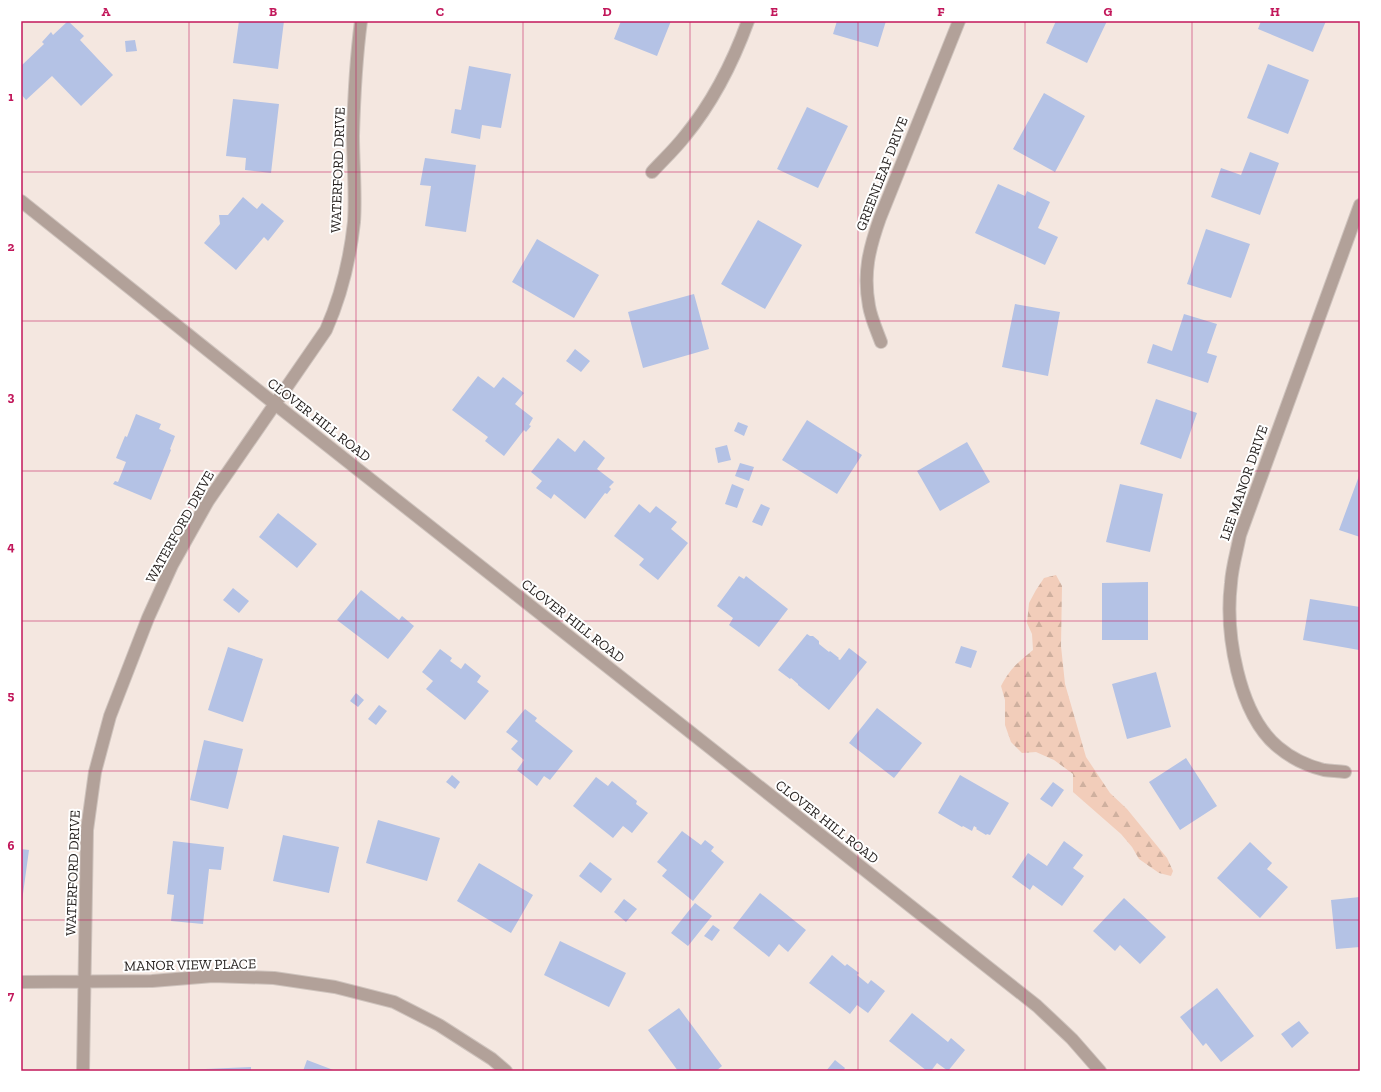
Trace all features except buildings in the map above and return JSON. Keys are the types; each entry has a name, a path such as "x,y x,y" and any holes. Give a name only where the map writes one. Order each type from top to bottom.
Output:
{"street":[{"name":"WATERFORD DRIVE","path":"83,1071 87,830 95,772 110,716 148,618 172,565 208,501 326,330 334,313 347,267 354,220 353,136 360,21"},
{"path":"652,172 685,136 714,96 737,52 748,21"},
{"name":"GREENLEAF DRIVE","path":"881,342 869,307 866,277 870,246 959,21"},
{"name":"CLOVER HILL ROAD","path":"21,201 275,404 1036,1006 1072,1039 1100,1071"},
{"name":"LEE MANOR DRIVE","path":"1345,772 1324,770 1300,761 1277,747 1260,727 1247,701 1237,669 1229,623 1231,583 1240,535 1360,205"},
{"name":"MANOR VIEW PLACE","path":"21,982 152,981 213,976 274,978 335,987 394,1002 439,1025 492,1059 506,1071"}],"green space":[{"path":"1056,575 1062,586 1061,646 1065,684 1086,757 1110,793 1127,809 1167,858 1173,871 1171,876 1159,873 1139,859 1132,847 1121,834 1073,792 1073,774 1054,760 1036,752 1022,753 1011,742 1005,725 1005,700 1001,686 1015,666 1033,650 1032,634 1027,623 1029,603 1044,578"}]}
